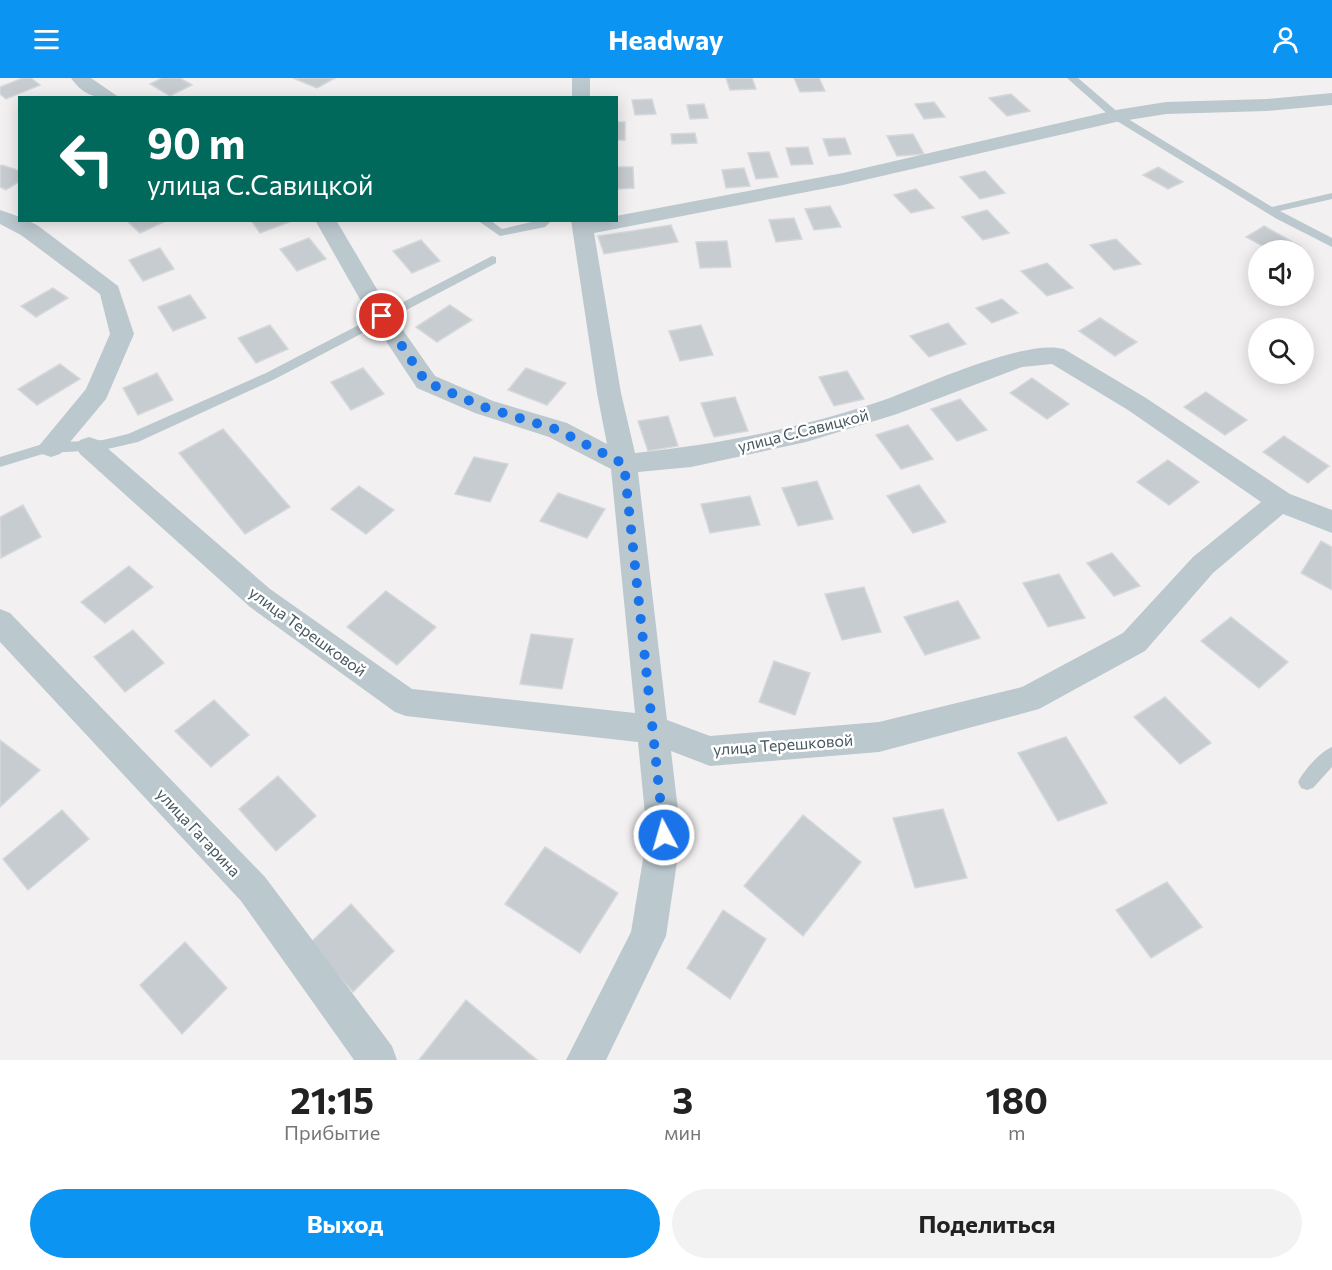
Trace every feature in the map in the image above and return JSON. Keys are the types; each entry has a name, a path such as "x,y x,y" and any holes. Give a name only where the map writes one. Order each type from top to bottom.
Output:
{"street":[{"path":"80,78 94,90 107,96"},
{"path":"618,219 843,179 1116,116 1166,108 1267,105 1332,99"},
{"path":"0,216 29,230 110,291 122,334 97,393 51,447"},
{"path":"326,222 382,316 426,382 484,407 558,430 624,464"},
{"path":"585,1060 648,936 664,835 624,464 581,225 598,222"},
{"name":"улица С.Савицкой","path":"624,464 690,457 806,433 888,408 1018,359 1056,355 1137,404 1280,501 1332,522"},
{"name":"улица Терешковой","path":"89,447 260,598 406,702 652,729 710,751 879,737 1028,699 1134,642 1203,565 1280,501"},
{"name":"улица Гагарина","path":"0,622 253,889 378,1060"}],"lane":[{"path":"1072,78 1116,116 1271,210 1332,243"},
{"path":"1271,210 1332,196"},
{"path":"485,222 500,233 541,225 545,222"},
{"path":"0,462 51,447 89,447 131,439 281,373 382,316 492,260"},
{"path":"1307,782 1332,754"}],"building":[{"path":"23,78 31,78 40,85 6,99 0,94 0,87"},
{"path":"162,78 180,78 192,85 170,96 150,84"},
{"path":"293,78 335,78 317,88"},
{"path":"726,78 752,78 756,89 730,90"},
{"path":"794,78 819,78 825,91 800,92"},
{"path":"1011,94 1030,111 1007,116 989,98"},
{"path":"652,99 656,114 635,115 632,100"},
{"path":"934,102 945,117 924,119 915,104"},
{"path":"704,104 708,118 690,119 687,105"},
{"path":"618,122 625,122 625,140 618,140"},
{"path":"695,133 697,143 672,144 671,134"},
{"path":"913,134 924,154 897,156 887,136"},
{"path":"845,138 851,154 829,156 823,139"},
{"path":"808,147 813,164 791,165 786,148"},
{"path":"769,152 778,177 756,179 748,153"},
{"path":"0,166 18,170 18,182 6,190 0,187"},
{"path":"618,167 633,167 634,188 618,189"},
{"path":"1158,167 1183,182 1168,189 1143,175"},
{"path":"744,168 750,186 726,188 722,170"},
{"path":"985,171 1005,193 980,199 960,177"},
{"path":"916,189 934,208 911,213 894,195"},
{"path":"830,206 841,227 814,230 805,209"},
{"path":"987,210 1009,233 983,240 962,217"},
{"path":"794,218 802,239 776,242 769,220"},
{"path":"128,222 164,222 140,233"},
{"path":"252,222 289,222 260,233"},
{"path":"671,225 678,242 604,254 598,236"},
{"path":"1264,226 1289,240 1252,240 1246,237"},
{"path":"309,238 326,259 297,271 280,249"},
{"path":"1116,239 1141,264 1114,270 1090,245"},
{"path":"421,240 440,261 412,273 393,251"},
{"path":"727,241 731,267 700,268 696,242"},
{"path":"160,248 174,269 143,281 129,260"},
{"path":"1047,263 1073,288 1047,296 1021,271"},
{"path":"53,288 68,298 36,317 21,306"},
{"path":"190,295 206,318 173,331 158,307"},
{"path":"1002,299 1018,313 992,323 976,308"},
{"path":"450,305 472,320 437,342 416,327"},
{"path":"1100,318 1137,342 1115,356 1079,331"},
{"path":"948,323 966,344 929,357 910,336"},
{"path":"270,325 288,349 256,363 238,338"},
{"path":"701,325 713,355 680,361 669,331"},
{"path":"60,364 80,379 37,405 18,389"},
{"path":"363,368 384,394 351,410 331,382"},
{"path":"526,368 566,383 547,405 508,390"},
{"path":"847,371 864,399 834,406 819,377"},
{"path":"157,373 173,400 138,415 123,388"},
{"path":"1032,378 1069,404 1047,419 1010,393"},
{"path":"1206,392 1247,420 1225,435 1184,407"},
{"path":"735,397 748,431 714,437 701,403"},
{"path":"960,399 987,430 957,441 931,409"},
{"path":"668,416 678,446 648,451 638,421"},
{"path":"908,425 933,459 901,469 876,435"},
{"path":"223,429 290,507 245,534 179,453"},
{"path":"1284,436 1329,466 1308,483 1263,452"},
{"path":"474,457 508,464 490,502 455,494"},
{"path":"1168,460 1199,482 1169,505 1137,482"},
{"path":"817,481 833,519 798,526 782,488"},
{"path":"919,485 946,522 913,533 887,496"},
{"path":"359,486 394,510 366,534 331,509"},
{"path":"558,493 605,509 587,538 540,521"},
{"path":"750,496 760,525 710,533 701,504"},
{"path":"23,505 41,537 1,558 0,517"},
{"path":"1321,541 1332,547 1332,590 1301,573"},
{"path":"1112,553 1140,586 1114,596 1087,563"},
{"path":"129,566 153,587 105,623 81,602"},
{"path":"1059,574 1085,618 1048,627 1023,583"},
{"path":"864,587 881,632 842,640 825,594"},
{"path":"386,591 436,627 397,665 347,627"},
{"path":"958,601 980,638 925,655 904,617"},
{"path":"1231,617 1288,662 1259,688 1201,641"},
{"path":"133,630 164,663 125,692 94,657"},
{"path":"531,634 573,639 562,689 520,684"},
{"path":"774,661 810,673 795,715 759,702"},
{"path":"1165,697 1211,743 1180,764 1134,717"},
{"path":"214,700 249,735 211,767 175,731"},
{"path":"1066,737 1107,803 1058,821 1018,753"},
{"path":"0,740 40,770 0,807"},
{"path":"278,776 316,816 276,851 239,809"},
{"path":"943,809 967,878 915,888 893,818"},
{"path":"62,810 89,839 28,890 3,859"},
{"path":"803,815 861,862 803,936 744,886"},
{"path":"545,847 618,893 580,953 505,904"},
{"path":"1167,882 1202,927 1151,958 1116,910"},
{"path":"351,904 394,951 353,992 310,943"},
{"path":"723,910 766,939 730,999 687,968"},
{"path":"185,942 227,988 182,1034 140,985"},
{"path":"466,1000 537,1060 419,1060"}],"route":[{"path":"382,316 426,382 484,407 558,430 624,464 664,835"}]}
